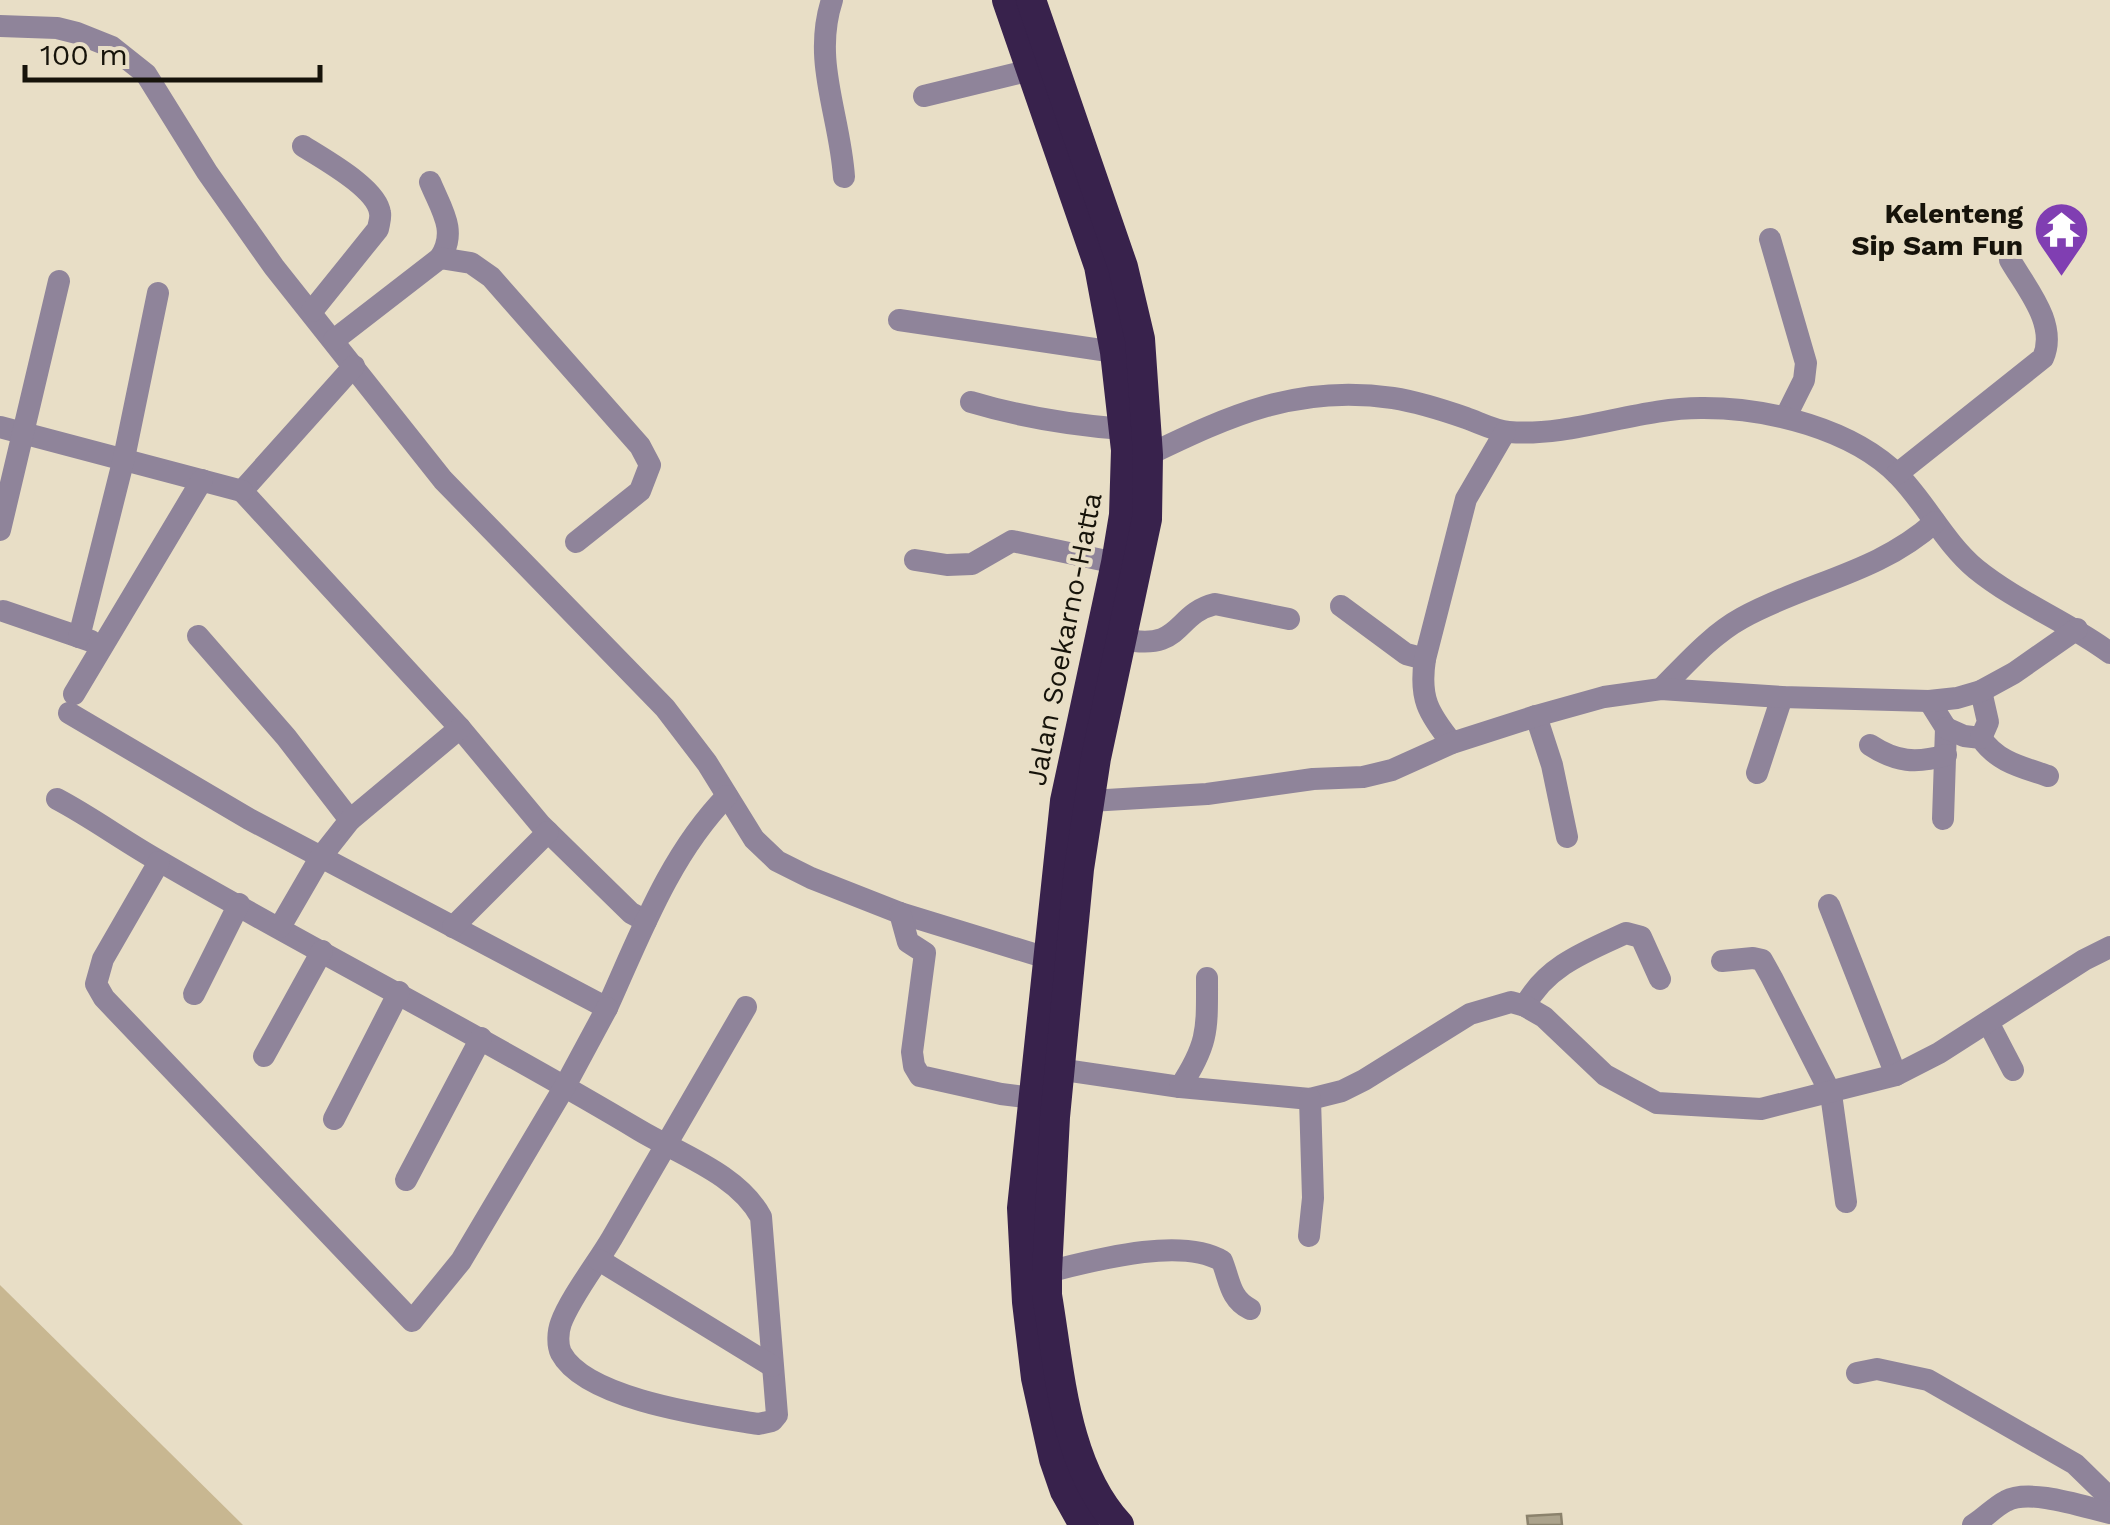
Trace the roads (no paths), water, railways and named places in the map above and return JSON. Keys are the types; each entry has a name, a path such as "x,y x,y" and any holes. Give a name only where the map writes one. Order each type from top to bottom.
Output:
{"highway":[{"name":"Jalan Soekarno-Hatta","path":"1006,0 1099,266 1114,352 1126,479 1116,563 1065,802 1045,1099"},
{"path":"1031,0 1122,267 1140,339 1148,455 1147,518 1057,962"},
{"path":"1045,1099 1050,1311 1076,1447 1098,1498 1119,1525"},
{"path":"1045,1099 1022,1208 1029,1321 1036,1378 1054,1460 1065,1491 1084,1525"}],"street":[{"path":"832,0 823,33 824,64 844,176"},
{"path":"0,26 78,32 112,47 146,74 274,267 442,480 666,708 697,748 754,839 777,861 900,912 1057,962"},
{"path":"924,96 1031,70"},
{"path":"302,146 356,182 375,199 380,212 378,229 312,312"},
{"path":"334,340 440,258 448,246 447,219 430,182"},
{"path":"1770,239 1806,363 1804,380 1786,416"},
{"path":"440,258 471,264 491,277 640,446 650,465 640,491 576,542"},
{"path":"1897,474 2043,358 2048,348 2044,320 2010,260"},
{"path":"0,530 60,281"},
{"path":"79,637 124,458 158,293"},
{"path":"899,320 1114,352"},
{"path":"242,491 354,366"},
{"path":"1148,455 1262,404 1328,394 1393,398 1505,432 1550,432 1650,412 1703,408 1786,416 1875,456 1897,474 1957,551 1999,586 2077,629 2110,653"},
{"path":"971,402 1010,414 1123,429"},
{"path":"0,427 242,491 460,728 548,832 617,901 646,921"},
{"path":"1452,743 1427,708 1422,683 1425,659 1466,499 1505,432"},
{"path":"202,480 72,704 320,858 607,1008"},
{"path":"1661,689 1704,647 1742,618 1895,554 1935,522"},
{"path":"915,560 947,566 972,564 1012,541 1116,563"},
{"path":"1124,638 1140,642 1169,638 1205,606 1216,604 1289,619"},
{"path":"1341,606 1390,644 1425,659"},
{"path":"3,611 104,645"},
{"path":"1090,802 1364,777 1536,716 1604,697 1661,689 1929,701 1981,691 2077,629"},
{"path":"198,636 286,737 350,820"},
{"path":"1981,691 1988,722 1981,738"},
{"path":"1757,773 1782,697"},
{"path":"1929,701 1946,728 1943,820"},
{"path":"1536,716 1552,765 1567,838"},
{"path":"280,927 320,858 350,820 460,728"},
{"path":"1946,728 1981,738 1990,752 2004,761 2048,776"},
{"path":"1870,746 1903,761 1922,762 1946,755"},
{"path":"160,862 103,959 96,984 104,998 412,1321 461,1261 566,1086 686,847 727,796"},
{"path":"56,799 160,862 566,1086 665,1146 728,1181 752,1200 761,1217 777,1415 772,1421 758,1424 643,1403 573,1366 558,1342 562,1323 599,1260 665,1146 746,1006"},
{"path":"453,927 548,832"},
{"path":"194,994 239,904"},
{"path":"1828,904 1896,1075"},
{"path":"900,912 908,942 925,953 912,1052 920,1076 971,1089 1045,1099"},
{"path":"1525,1006 1533,990 1552,970 1626,932 1641,937 1660,979"},
{"path":"1048,1068 1180,1087 1310,1099 1342,1092 1470,1014 1512,1002 1544,1018 1605,1075 1657,1103 1761,1109 1896,1075 1939,1054 2110,947"},
{"path":"264,1056 322,951"},
{"path":"1722,961 1762,960 1831,1094 1846,1202"},
{"path":"1180,1087 1206,1037 1207,978"},
{"path":"334,1119 399,992"},
{"path":"1988,1022 2012,1070"},
{"path":"406,1180 482,1038"},
{"path":"1309,1236 1313,1198 1310,1099"},
{"path":"1047,1272 1132,1254 1196,1252 1222,1261 1238,1303 1250,1309"},
{"path":"599,1260 772,1366"},
{"path":"1856,1373 1877,1369 1928,1380 2075,1464 2110,1498"},
{"path":"1973,1525 2003,1502 2016,1498 2044,1498 2110,1513"}],"place":[{"name":"Kelenteng Sip Sam Fun","path":"2062,278"}]}
